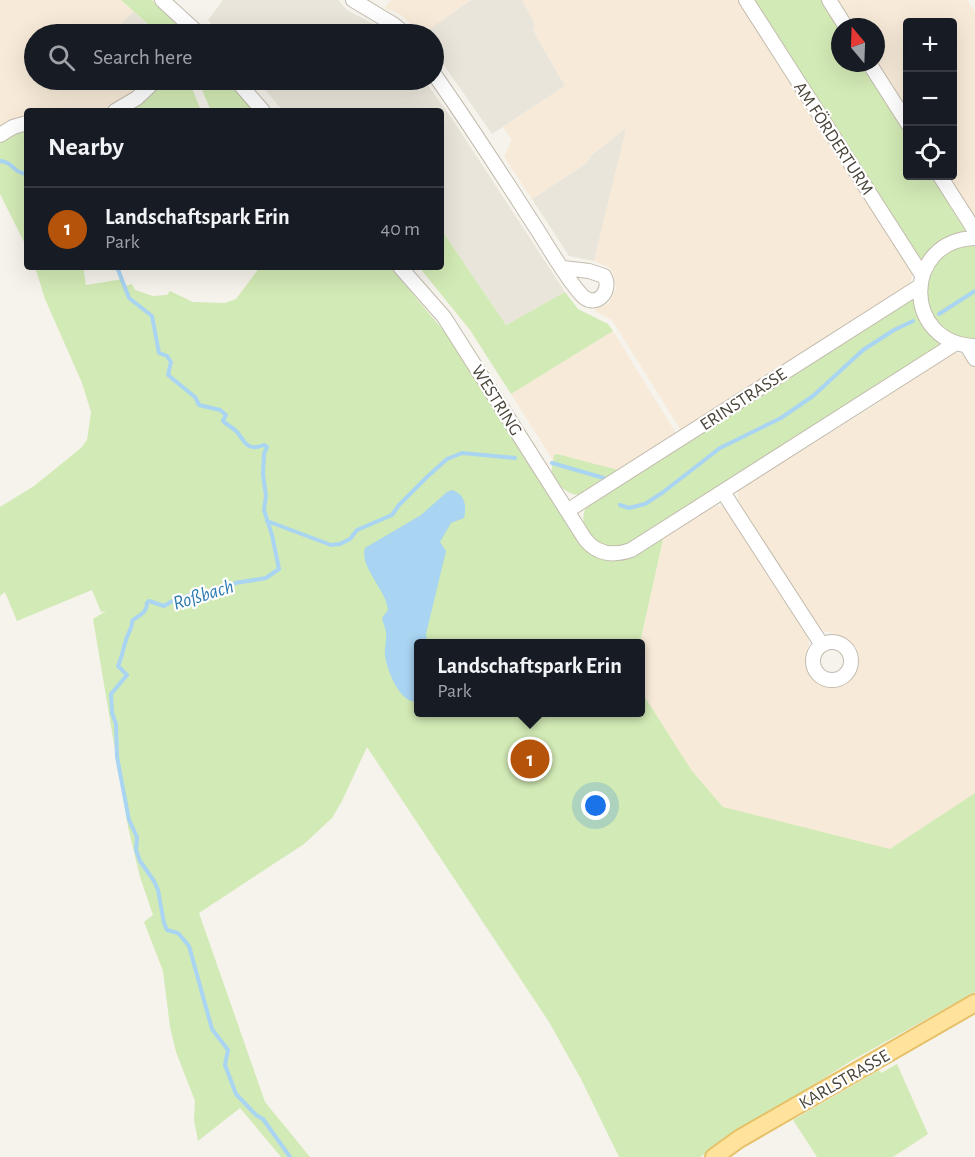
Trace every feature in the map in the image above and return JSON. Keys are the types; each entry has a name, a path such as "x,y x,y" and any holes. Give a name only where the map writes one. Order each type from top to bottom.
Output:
{"main road":[{"name":"KARLSTRASSE","path":"714,1157 740,1139 975,1003"}],"street":[{"path":"162,0 185,24"},
{"path":"353,0 393,24"},
{"name":"AM FÖRDERTURM","path":"746,0 921,281"},
{"path":"829,0 840,18"},
{"path":"875,72 903,116"},
{"path":"444,88 563,268"},
{"path":"120,108 145,90"},
{"path":"245,90 260,108"},
{"path":"0,135 24,124"},
{"path":"943,180 975,231"},
{"path":"975,238 955,241 945,246 931,259 921,281 921,305 929,323 946,339 966,345 975,359"},
{"name":"WESTRING","path":"403,270 444,317 585,539 596,550 607,554 624,553 631,550 723,492"},
{"name":"ERINSTRASSE","path":"567,511 921,281"},
{"path":"822,645 723,492 966,345"}],"shaded area":[{"path":"0,0 121,0 133,11 121,24 24,24 24,90 135,90 115,106 106,108 24,108 24,120 0,127"},
{"path":"223,0 338,0 347,10 373,24 211,24 208,20"},
{"path":"393,0 471,0 436,24 411,24 400,14 385,8"},
{"path":"471,0 522,0 535,24 533,30 565,86 492,134 444,65 444,24 436,24"},
{"path":"522,0 741,0 764,42 840,162 863,191 910,265 913,273 909,286 870,313 832,333 748,387 719,409 682,432 612,320 595,311 609,303 616,288 613,273 608,267 594,261 626,128 593,154 585,164 532,199 504,157 512,140 503,127 565,86 533,30 535,24"},
{"path":"835,0 963,0 968,1 975,12 975,224 947,180 957,180 957,18 903,18 903,109 881,72 885,72 885,18 847,18"},
{"path":"133,11 148,24 121,24"},
{"path":"265,90 431,90 449,114 565,292 506,325 444,233 444,108 280,108"},
{"path":"627,127 594,261 569,256 532,199 585,164 593,154"},
{"path":"613,331 677,435 622,471 557,454 554,455 553,460 511,394"},
{"path":"956,352 967,357 975,367 975,793 890,849 723,807 692,771 645,697 645,639 641,639 664,535 712,505 725,507 806,632 809,643 806,666 810,677 832,688 845,685 857,670 859,662 856,648 845,637 823,631 817,625 740,504 738,491 755,477 792,457 881,401 903,383 950,353"}],"green space":[{"path":"121,0 152,0 178,24 148,24"},
{"path":"750,0 823,0 834,18 831,18 831,72 869,72 903,127 903,180 937,180 950,198 949,205 966,232 941,242 930,250 922,261 904,234 898,232"},
{"path":"152,90 193,90 200,108 130,108"},
{"path":"202,90 237,90 252,108 210,108"},
{"path":"24,131 24,242 0,194 0,144 12,134"},
{"path":"444,233 506,325 565,292 578,309 608,324 613,331 511,394 470,330 421,270 444,270"},
{"path":"975,245 975,340 953,334 937,322 928,307 926,290 930,273 939,259 954,249"},
{"path":"36,270 84,270 86,285 123,279 125,286 132,284 135,290 153,296 167,295 170,291 193,302 225,303 236,299 258,270 393,270 448,336 586,551 606,560 616,560 636,552 664,535 641,639 414,639 414,717 645,717 645,697 692,771 723,807 890,849 975,793 975,992 851,1061 700,1157 619,1157 581,1079 549,1022 367,747 332,818 304,844 199,913 265,1102 310,1157 281,1157 240,1108 198,1141 194,1120 195,1101 176,1052 170,1027 163,971 144,922 153,915 140,877 128,827 93,619 106,611 101,612 92,590 17,621 5,592 0,596 0,507 34,486 81,448 87,440 91,412 82,383 45,299"},
{"path":"913,298 923,324 942,343 914,361 911,368 634,544 606,547 594,541 590,536 583,518 587,506 879,315 885,316"},
{"path":"554,455 622,471 581,495 576,495 563,488 551,474"},
{"path":"897,1064 928,1134 893,1157 817,1157 793,1120 879,1070 881,1073"}],"water":[{"path":"452,490 460,494 465,505 465,514 464,518 451,523 440,542 446,551 427,639 414,639 414,701 412,701 401,693 389,670 385,656 386,632 382,618 388,610 383,594 366,563 365,548 421,515"}],"waterway":[{"name":"Roßbach","path":"0,161 24,174"},
{"name":"Roßbach","path":"118,270 129,298 152,316 159,353 167,356 171,362 168,375 195,397 199,405 220,410 226,415 223,421 236,431 246,444 253,447 264,445 267,447 264,454 263,474 266,496 264,510 279,569 266,578 235,583 224,590 198,593 174,600 164,606 149,601 144,612 132,621 118,666 127,675 111,694 112,713 116,724 117,757 129,820 137,837 136,850 140,861 158,890 167,930 178,933 189,946 212,1029 228,1050 225,1065 236,1094 256,1115 263,1119 290,1157"},
{"path":"939,314 975,291"},
{"path":"620,505 629,508 645,504 720,448 781,418 813,396 863,350 913,321"},
{"path":"267,521 331,545 340,544 350,539 357,530 392,515 399,505 447,459 462,453 515,458"},
{"path":"552,463 604,478"}],"place":[{"name":"Landschaftspark Erin","path":"530,759"}]}
